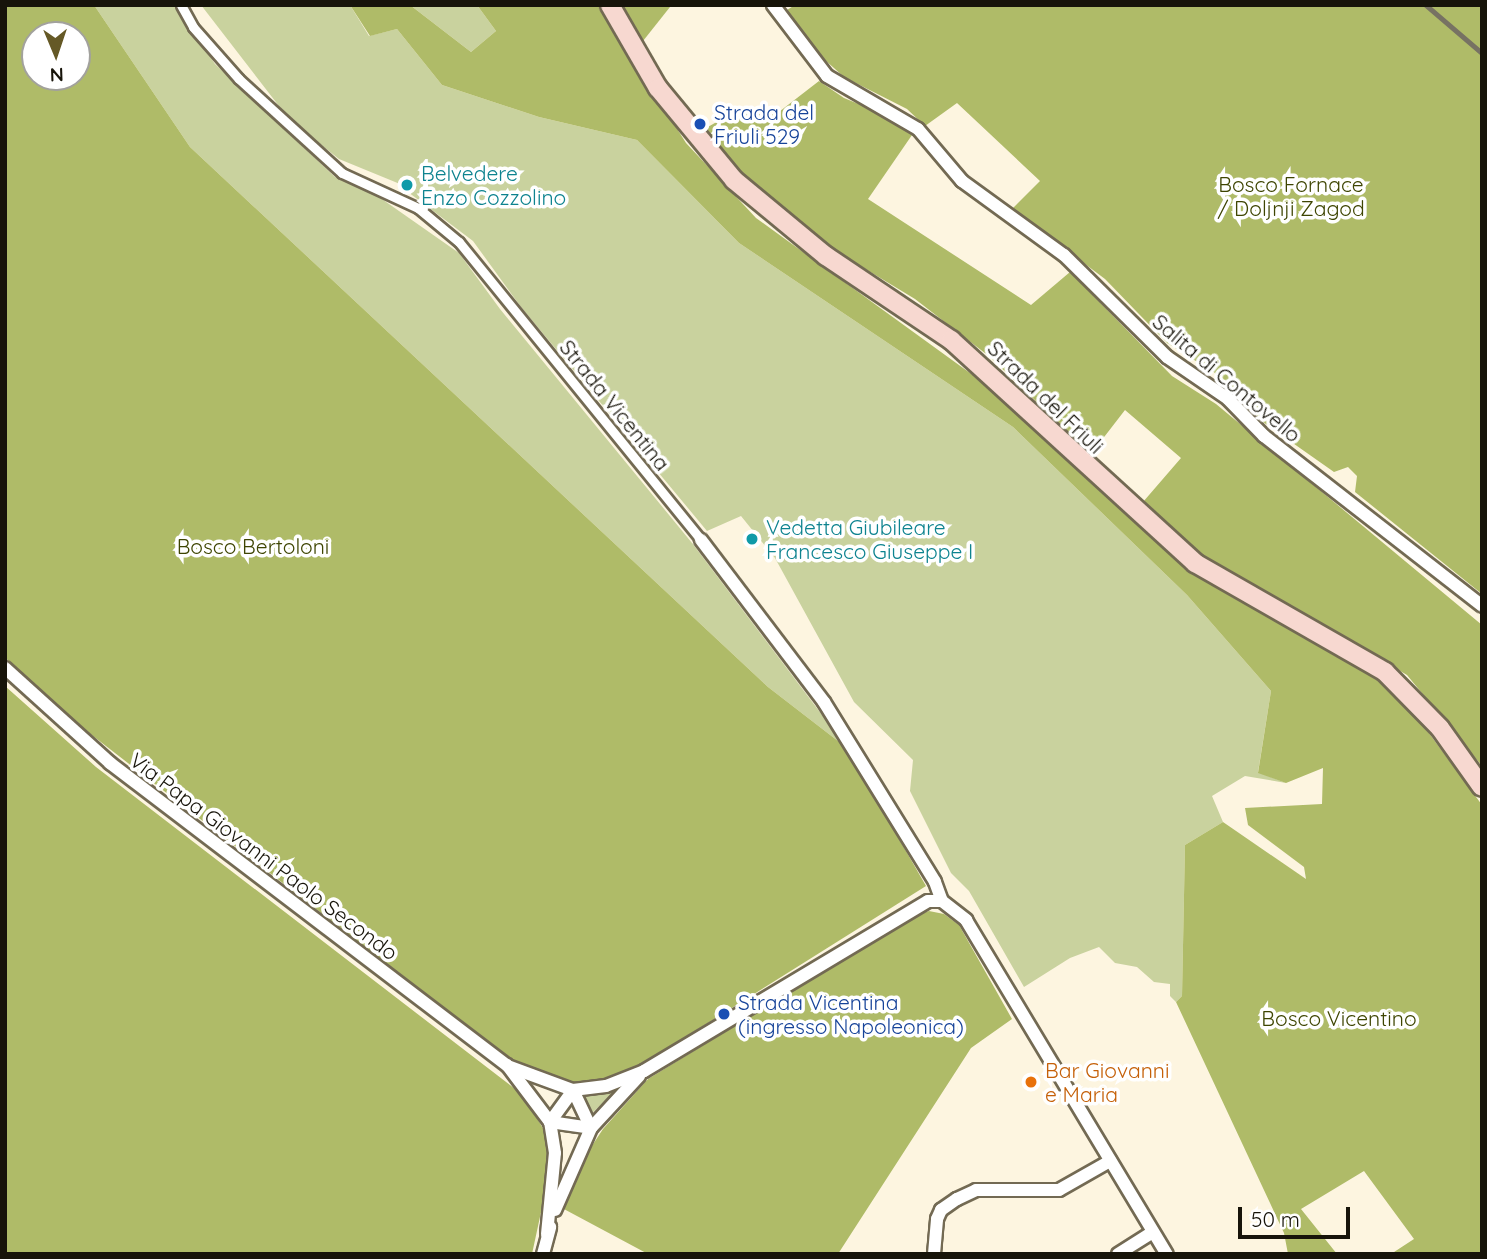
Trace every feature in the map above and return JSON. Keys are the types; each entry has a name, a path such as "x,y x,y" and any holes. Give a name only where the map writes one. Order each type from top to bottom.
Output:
{"main road":[{"name":"Strada del Friuli","path":"611,5 658,88 734,180 826,256 951,340 1195,564 1385,672 1440,728 1482,787"}],"street":[{"name":"Strada Vicentina","path":"181,5 194,27 239,79 342,173 418,208 459,242 701,540 824,702 935,882 942,901"},
{"name":"Salita di Contovello","path":"773,5 827,76 918,129 962,181 1064,255 1167,357 1228,399 1264,436 1482,606"},
{"name":"Via Papa Giovanni Paolo Secondo","path":"5,668 110,763 507,1065 550,1122"},
{"path":"547,1234 555,1153 550,1122 573,1090 606,1086 644,1072 914,905 942,901 965,920 1167,1254"},
{"name":"Via Papa Giovanni Paolo Secondo","path":"507,1065 573,1090"},
{"path":"542,1254 565,1178 591,1128 644,1072"},
{"path":"573,1090 591,1128"},
{"path":"550,1122 591,1128"},
{"path":"934,1254 937,1219 941,1210 957,1199 976,1190 1059,1190 1110,1161"},
{"path":"1118,1254 1153,1232"}],"green space":[{"name":"Bosco Bertoloni","path":"5,5 94,5 190,147 768,687 847,748 926,886 641,1065 602,1081 572,1083 520,1067 75,722 5,657"},
{"path":"94,5 175,5 215,64 335,177 379,197 459,253 500,309 692,543 847,748 768,687 190,147"},
{"path":"201,5 350,5 369,36 397,29 442,85 539,117 637,140 739,243 1013,427 1187,595 1271,691 1258,772 1286,783 1245,776 1212,796 1223,822 1185,845 1182,996 1176,1002 1170,996 1170,984 1154,982 1137,967 1115,963 1099,947 1070,958 1024,987 969,891 951,873 910,791 913,760 854,702 775,558 741,516 707,531 521,307 473,241 408,192 413,179 407,177 400,184 339,159 289,119"},
{"name":"Bosco Vicentino","path":"350,5 410,5 471,52 496,31 477,5 599,5 686,143 756,218 1010,402 1184,567 1232,597 1308,634 1375,677 1420,721 1482,805 1482,1254 1391,1254 1414,1239 1364,1171 1301,1209 1337,1254 1288,1254 1284,1233 1176,1002 1182,996 1185,845 1223,822 1306,879 1304,867 1248,825 1245,808 1322,804 1323,768 1286,783 1258,773 1271,691 1187,595 1013,427 739,243 637,140 539,117 442,85 397,29 370,36"},
{"path":"410,5 477,5 496,31 471,52"},
{"path":"622,5 668,5 670,7 643,41"},
{"name":"Bosco Fornace / Doljnji Zagod","path":"795,5 1482,5 1482,594 1355,492 1357,476 1348,467 1334,472 1263,422 1215,373 1167,343 1105,279 1012,209 1040,181 957,103 925,126 907,109 844,77 825,60 787,10"},
{"path":"819,81 844,98 895,119 912,135 868,199 1031,305 1070,272 1172,376 1216,404 1482,625 1482,766 1407,675 1294,608 1232,579 1187,545 1143,502 1181,458 1125,410 1091,454 990,357 915,299 844,256 744,177 706,128 745,106 775,115"},
{"path":"5,686 96,767 523,1095 544,1130 548,1154 549,1175 532,1254 5,1254"},
{"path":"929,911 944,914 959,925 1012,1019 971,1048 838,1254 648,1254 562,1208 578,1167 603,1129 648,1079 912,917"},
{"path":"620,1086 619,1088 591,1114 585,1095"}],"railway":[{"path":"1426,5 1482,53"}],"place":[{"name":"Strada del Friuli 529","path":"700,124"},
{"name":"Belvedere Enzo Cozzolino","path":"407,185"},
{"name":"Vedetta Giubileare Francesco Giuseppe I","path":"752,539"},
{"name":"Strada Vicentina (ingresso Napoleonica)","path":"724,1014"},
{"name":"Bar Giovanni e Maria","path":"1031,1082"}]}
